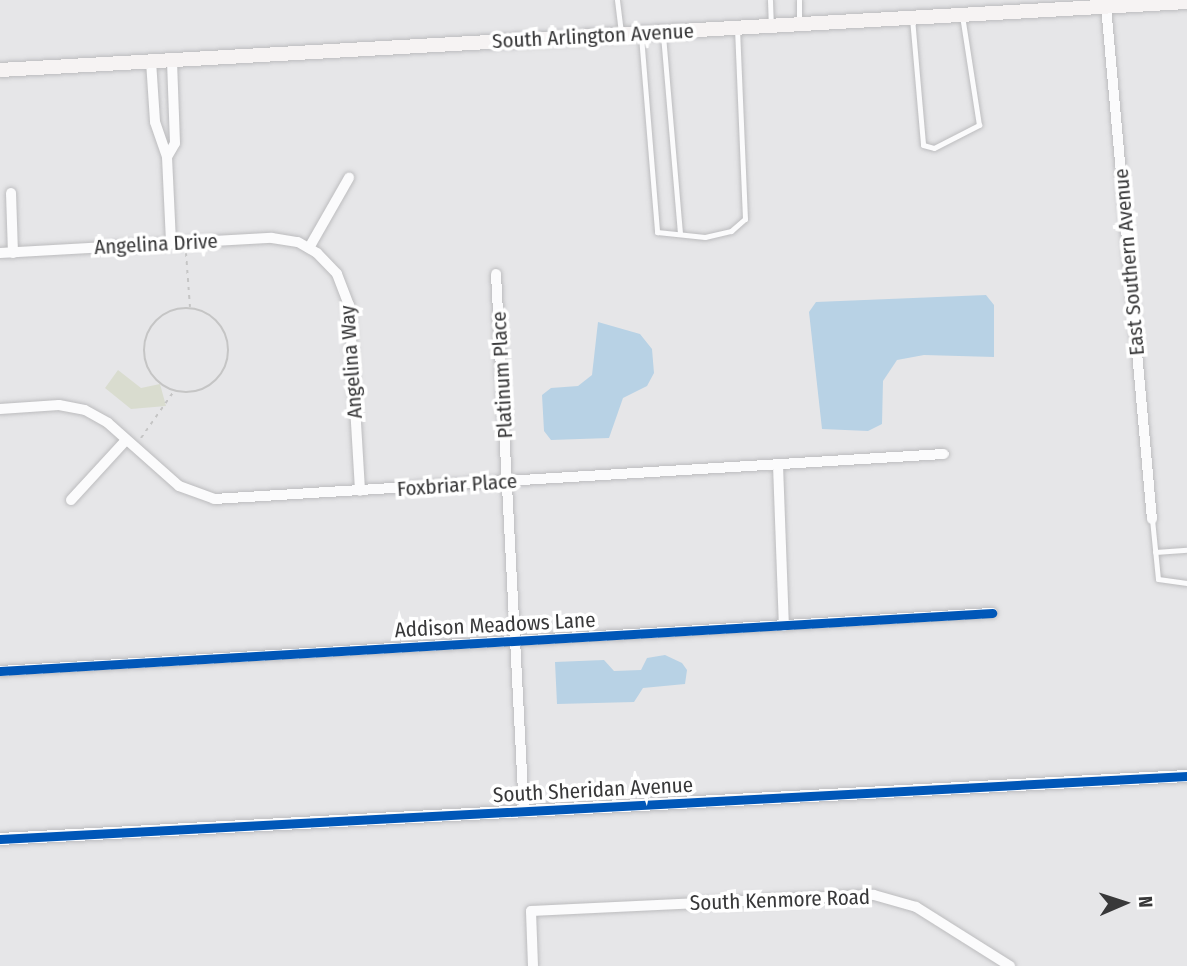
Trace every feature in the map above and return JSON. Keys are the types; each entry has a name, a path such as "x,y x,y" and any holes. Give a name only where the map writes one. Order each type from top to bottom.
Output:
{"main road":[{"name":"South Arlington Avenue","path":"0,70 1182,1"}],"street":[{"name":"East Southern Avenue","path":"1106,6 1152,519"},
{"path":"167,156 175,143 172,60"},
{"path":"151,61 155,122 167,156 171,243"},
{"path":"309,248 349,178"},
{"path":"11,193 13,253"},
{"name":"Angelina Drive","path":"0,253 272,238 309,248"},
{"name":"Angelina Way","path":"309,248 337,274 349,305 360,491"},
{"name":"Platinum Place","path":"496,274 524,812"},
{"name":"Foxbriar Place","path":"0,408 77,408 96,415 179,486 209,498 944,454"},
{"path":"71,500 130,444"},
{"path":"778,465 784,626"},
{"name":"Addison Meadows Lane","path":"0,671 516,643 992,613"},
{"name":"South Sheridan Avenue","path":"0,839 1187,776"},
{"name":"South Kenmore Road","path":"533,966 531,911 884,896 916,907 1010,966"}],"lane":[{"path":"617,0 621,34"},
{"path":"770,0 771,26"},
{"path":"799,0 799,24"},
{"path":"912,18 923,145 934,148 979,125 962,15"},
{"path":"641,33 657,232 705,237 731,230 745,219 737,28"},
{"path":"663,32 680,233"},
{"path":"1152,519 1158,579 1187,583"},
{"path":"1155,552 1187,550"}],"path":[{"path":"185,243 190,308"},
{"path":"190,308 215,320 223,331 227,358 213,382 188,392 174,390 152,375 144,349 153,323 164,314 190,308"},
{"path":"130,444 174,390"}],"shaded area":[{"path":"118,370 141,388 160,384 166,406 131,409 105,388"}],"water":[{"path":"986,295 994,305 994,357 924,355 897,360 883,381 882,424 868,431 822,429 809,312 816,302"},
{"path":"598,322 640,334 652,349 654,373 647,386 623,398 609,438 551,440 544,431 542,395 551,388 578,386 592,375"},
{"path":"665,655 682,663 687,670 685,684 643,688 634,702 557,704 555,662 604,660 614,671 641,670 647,658"}],"cycle path":[{"path":"0,671 992,613"},
{"path":"0,839 1187,776"}]}
